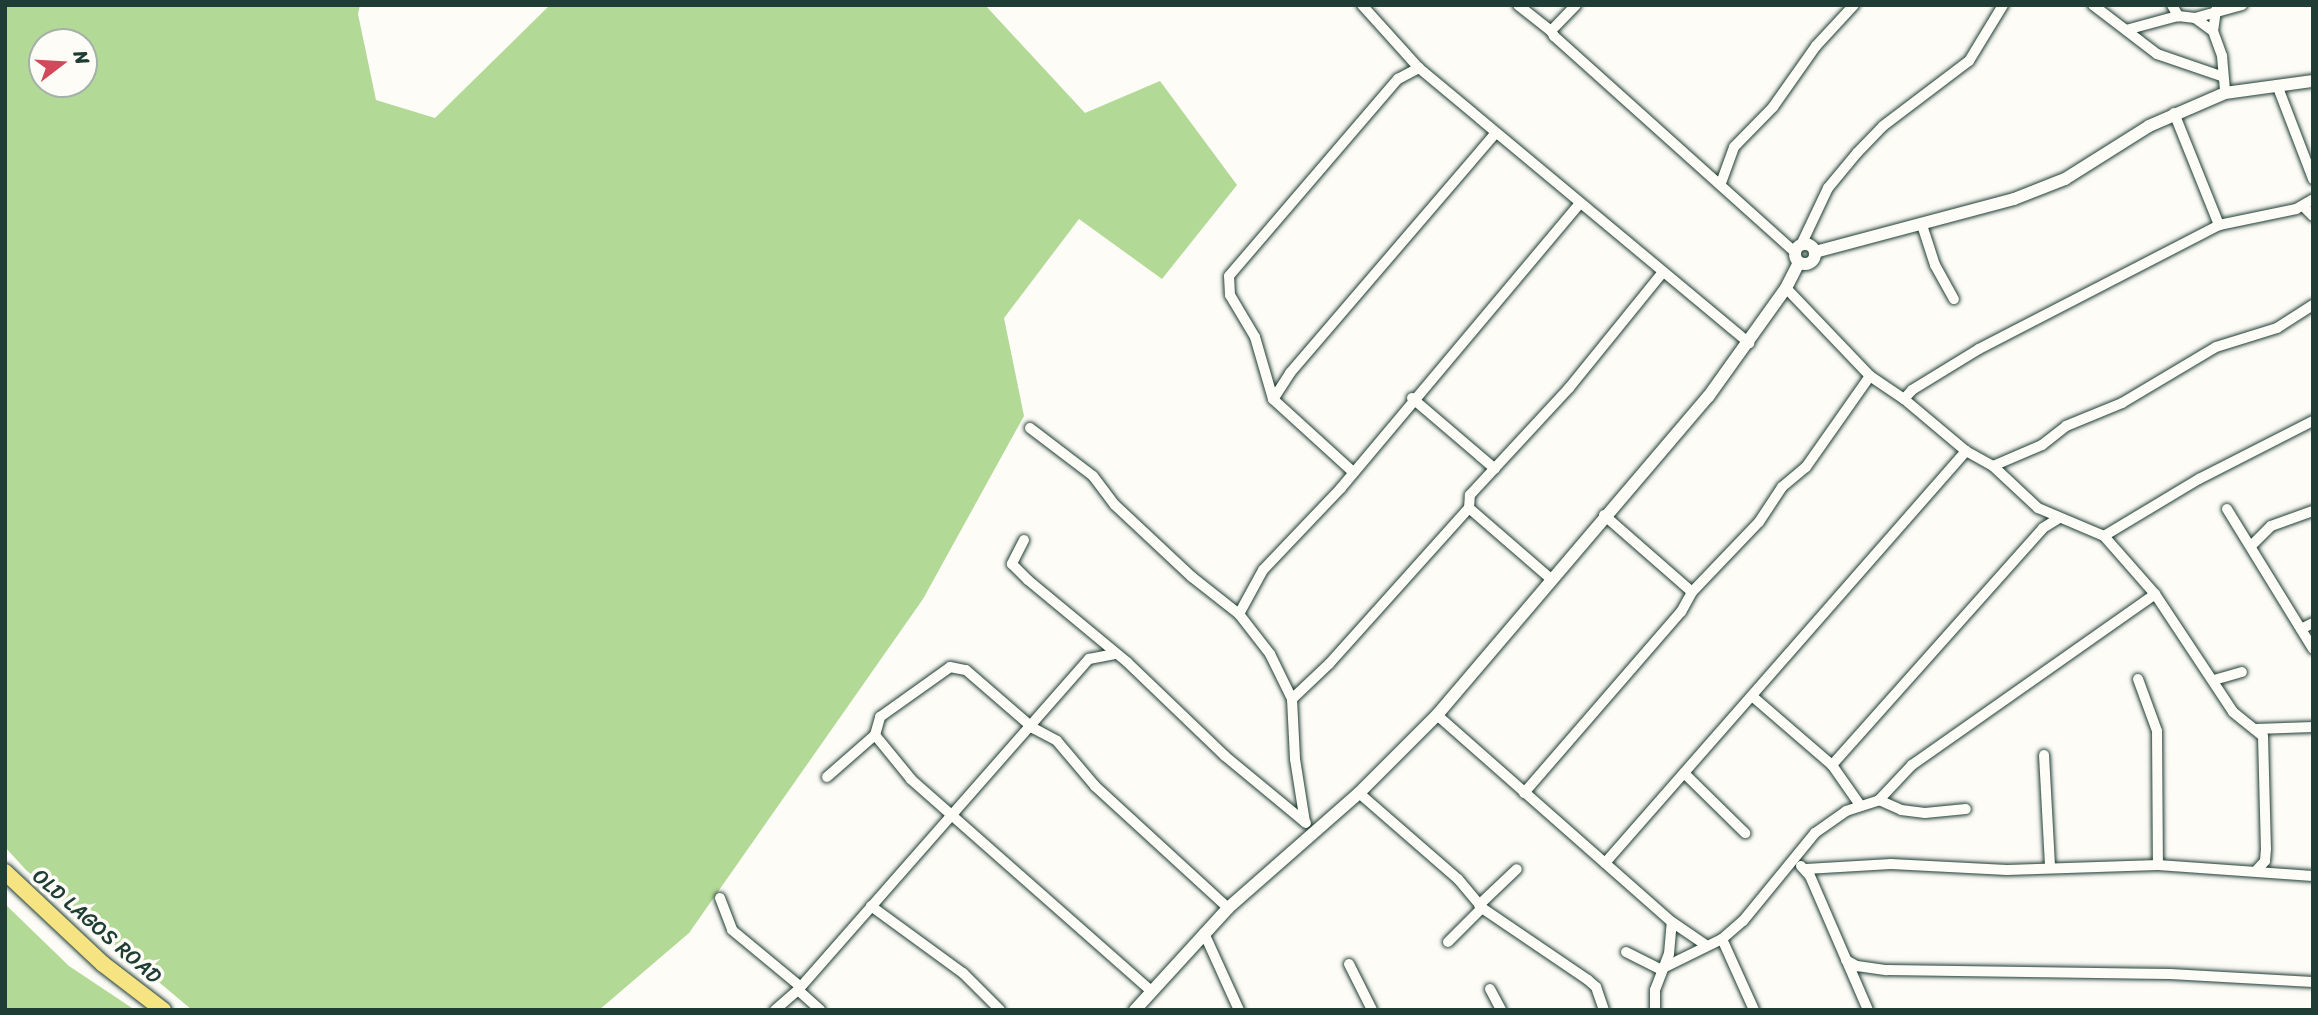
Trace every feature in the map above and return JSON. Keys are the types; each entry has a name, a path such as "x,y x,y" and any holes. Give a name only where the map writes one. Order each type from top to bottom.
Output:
{"main road":[{"name":"OLD LAGOS ROAD","path":"5,872 103,964 163,1010"}],"street":[{"path":"1362,5 1419,68 1749,342"},
{"path":"1518,5 1551,31 1811,262 1815,252 2014,199 2065,179 2174,113 2225,93 2313,82"},
{"path":"1551,31 1576,5"},
{"path":"1721,183 1734,147 1761,122 1816,46 1854,5"},
{"path":"1135,1010 1150,990 1227,908 1359,793 1437,715 1749,342 1786,288 1828,188 1857,153 1969,61 2003,5"},
{"path":"2093,5 2157,54 2221,76"},
{"path":"2172,5 2178,16"},
{"path":"2126,30 2178,16 2195,18 2216,10 2242,5"},
{"path":"2216,10 2213,31 2222,56 2221,76 2225,93"},
{"path":"2195,18 2213,31"},
{"path":"1352,471 1273,399 1255,337 1230,295 1229,276 1398,79 1419,68"},
{"path":"2277,85 2313,179"},
{"path":"2174,113 2220,225"},
{"path":"1273,399 1284,380 1496,133"},
{"path":"1904,399 1912,390 1979,349 2220,225 2303,206 2313,199"},
{"path":"1239,614 1263,570 1306,528 1412,398 1580,202"},
{"path":"2303,206 2313,216"},
{"path":"1922,225 1935,265 1954,299"},
{"path":"1292,699 1329,664 1469,508 1471,495 1663,272"},
{"path":"1786,288 1870,376 1904,399 1966,451 1993,466 2026,500 2059,518 2104,536 2155,594 2189,651 2214,680 2233,712 2256,729 2265,742 2265,861 2256,872"},
{"path":"1993,466 2042,445 2066,426 2122,403 2216,347 2277,328 2313,305"},
{"path":"1524,793 1681,612 1692,592 1759,522 1782,487 1806,467 1870,376"},
{"path":"1412,398 1495,469"},
{"path":"2104,536 2199,479 2313,421"},
{"path":"1030,428 1093,477 1115,505 1192,578 1239,614 1270,654 1292,699 1294,759 1305,822"},
{"path":"1605,863 1966,451"},
{"path":"1469,508 1552,580"},
{"path":"2227,509 2252,545 2313,649"},
{"path":"2252,545 2271,526 2313,511"},
{"path":"1604,515 1692,592"},
{"path":"1832,765 2043,528 2059,518"},
{"path":"1024,540 1012,564 1233,764 1305,822 1314,833"},
{"path":"1626,952 1664,968 1722,939 1764,900 1815,833 1860,805 1880,800 1912,765 2155,594"},
{"path":"2301,629 2313,622"},
{"path":"775,1010 800,989 871,906 1033,728 1089,659 1114,654"},
{"path":"827,778 876,735 880,717 950,667 966,670 1033,728 1057,741 1095,786 1227,908"},
{"path":"2214,680 2242,672"},
{"path":"2138,679 2157,731 2158,865"},
{"path":"1752,696 1832,765 1860,805"},
{"path":"1437,715 1672,922 1707,946"},
{"path":"2256,729 2313,727"},
{"path":"876,735 895,762 952,816 1150,990"},
{"path":"2044,755 2050,867"},
{"path":"1684,773 1745,833"},
{"path":"1359,793 1458,879 1480,906 1588,979 1596,987 1604,1010"},
{"path":"1880,800 1901,810 1925,813 1966,809"},
{"path":"1794,863 1806,869 1891,864 2007,870 2158,865 2313,876"},
{"path":"1448,942 1517,869"},
{"path":"1806,869 1868,1010"},
{"path":"720,898 732,930 820,1010"},
{"path":"871,906 927,951 963,973 1000,1010"},
{"path":"1655,1010 1655,989 1664,968 1672,922"},
{"path":"1204,933 1239,1010"},
{"path":"1722,939 1754,1010"},
{"path":"1846,960 1857,966 1887,970 2170,974 2313,982"},
{"path":"1349,964 1372,1010"},
{"path":"1490,989 1501,1010"}],"green space":[{"path":"5,5 360,5 358,14 376,100 435,118 550,5 985,5 1085,113 1160,81 1237,185 1162,279 1079,219 1004,318 1024,416 923,599 689,933 599,1010 192,1010 26,870 5,847"},
{"path":"5,904 69,966 135,1010 5,1010"}]}
